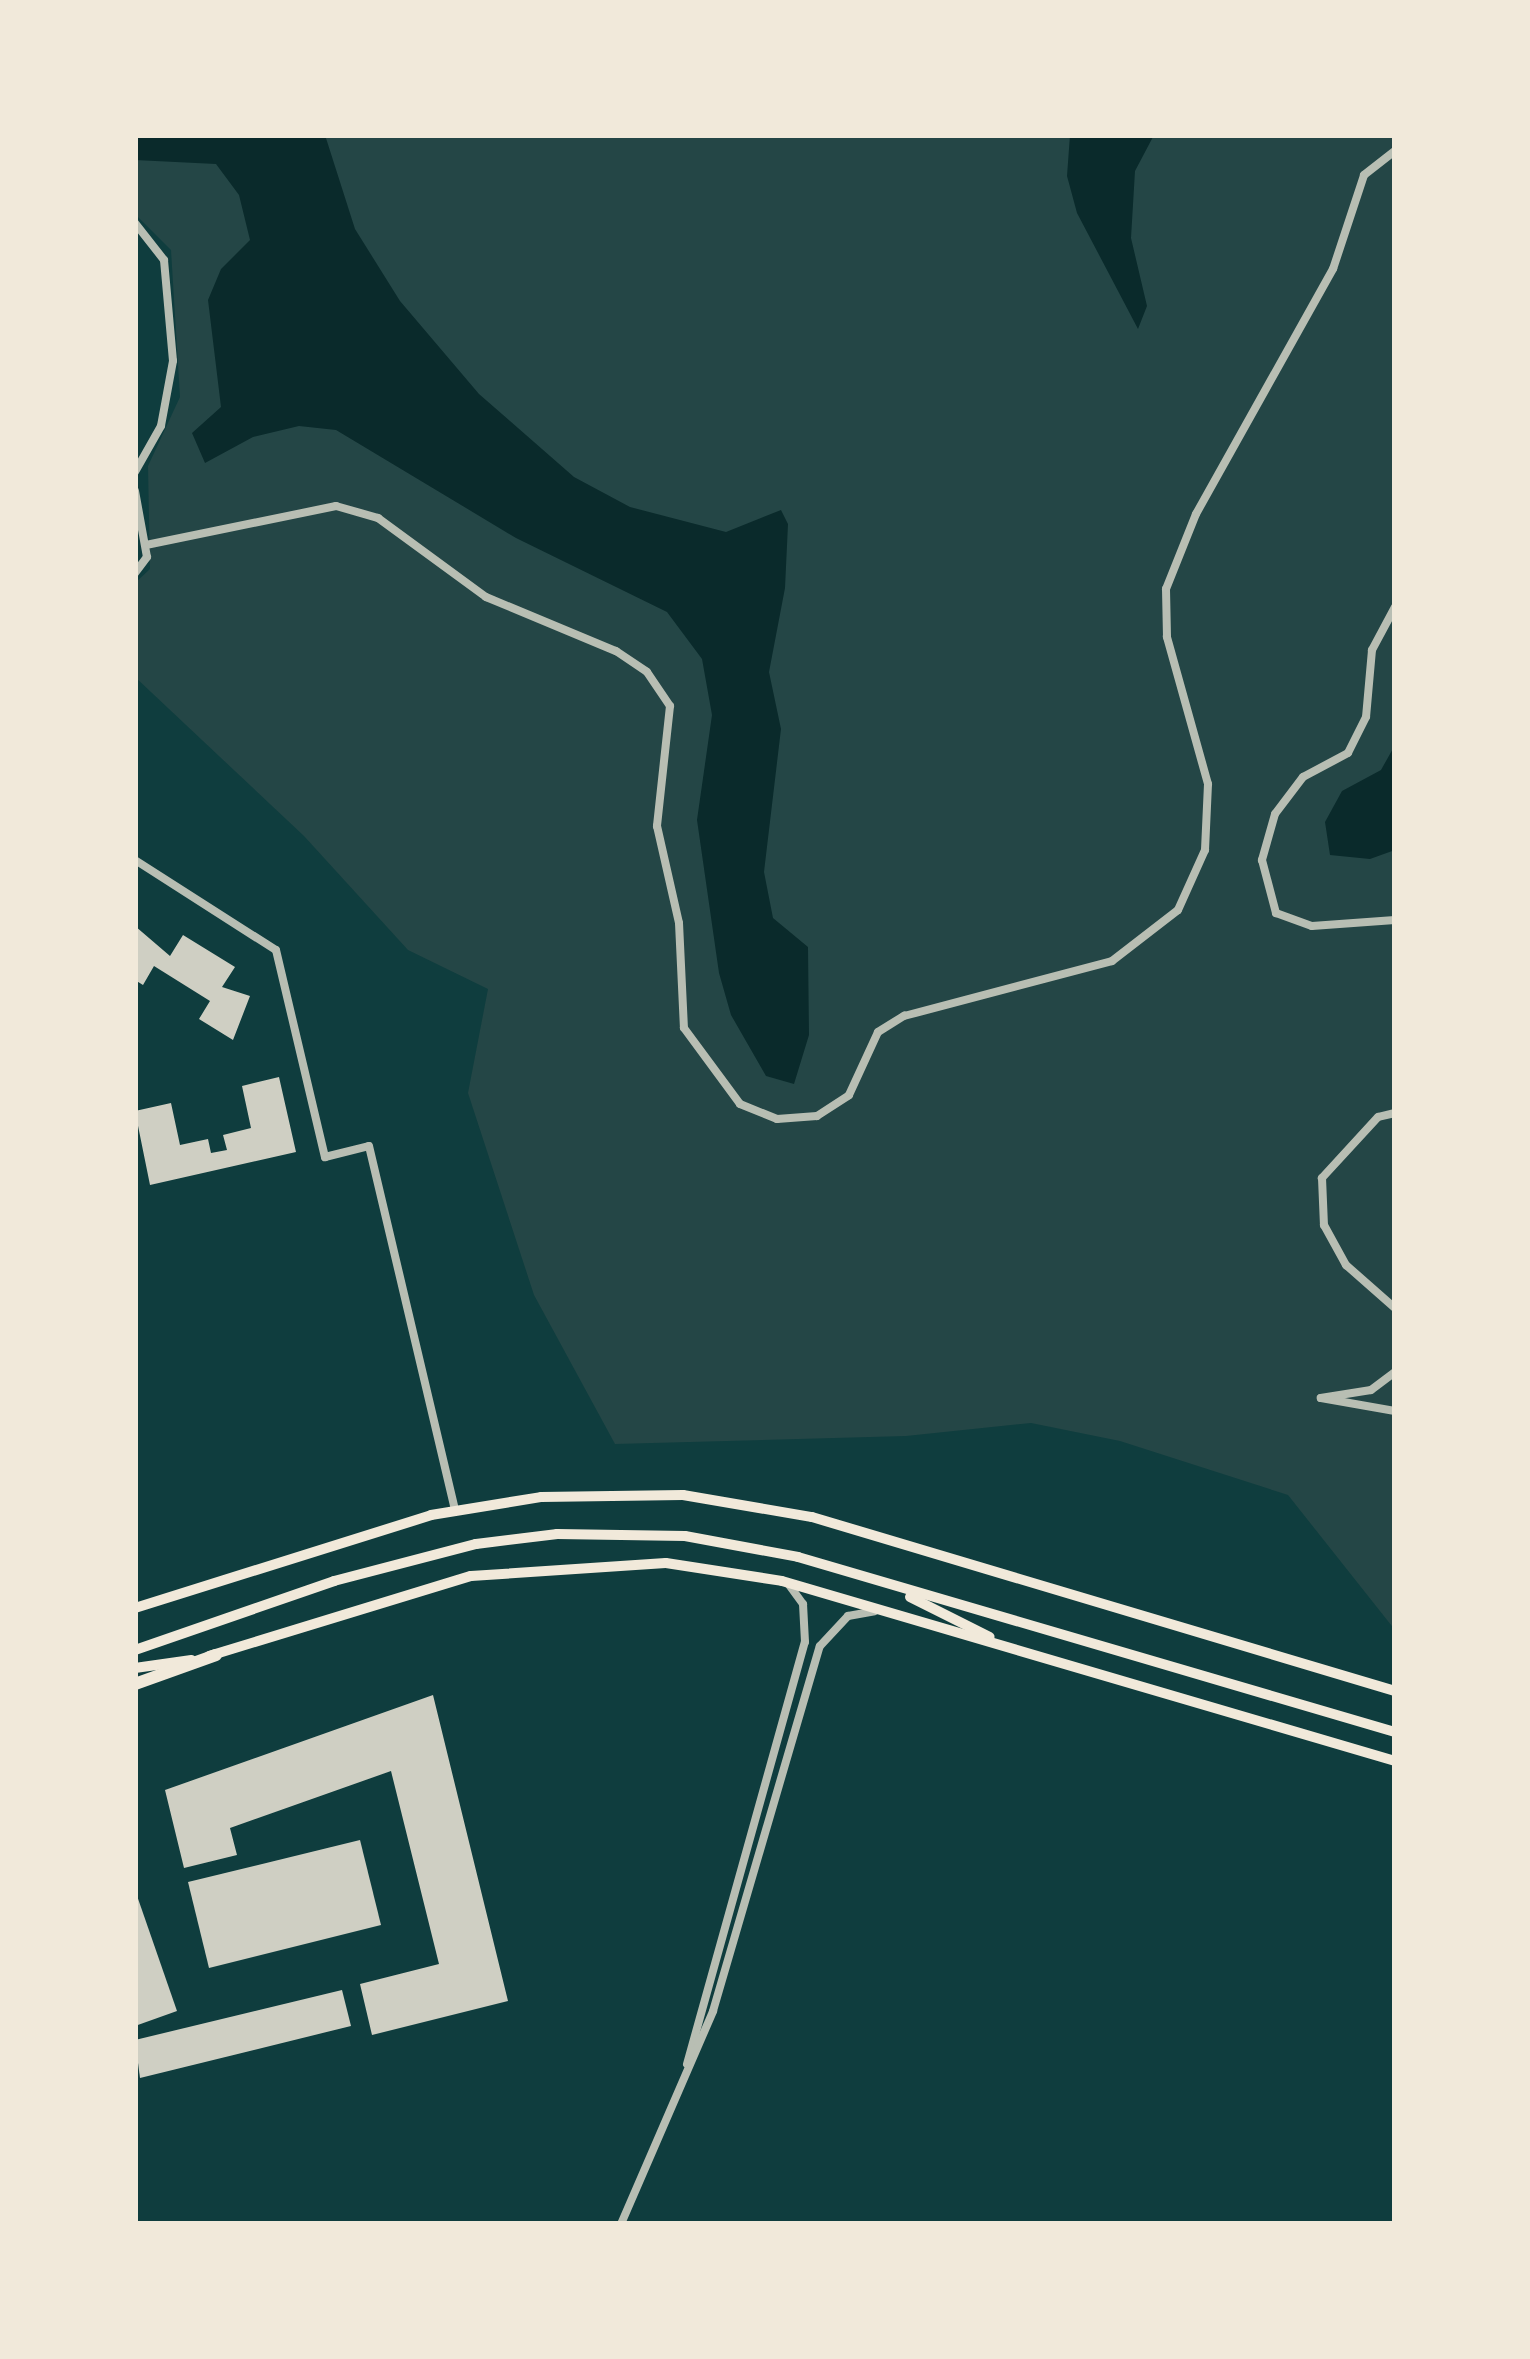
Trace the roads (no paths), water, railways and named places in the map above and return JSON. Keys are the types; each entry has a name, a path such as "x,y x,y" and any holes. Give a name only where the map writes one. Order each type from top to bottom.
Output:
{"main road":[{"path":"135,1608 299,1551 454,1510 615,1494 781,1509 1395,1691"},
{"path":"135,1651 366,1572 517,1538 720,1540 1395,1732"},
{"path":"135,1684 395,1593 506,1569 666,1563 782,1581 1395,1761"},
{"path":"880,1582 1015,1650"},
{"path":"135,1668 216,1655"}],"street":[{"path":"146,545 336,506 378,518 486,597 616,651 647,673 670,706 657,826 679,923 684,1028 740,1104 777,1119 817,1116 849,1095 878,1032 904,1016 1112,961 1178,910 1205,850 1208,784 1167,637 1166,590 1180,546 1333,268 1364,176 1395,151"},
{"path":"135,223 164,260 173,361 161,427 135,472"},
{"path":"135,490 146,545 135,572"},
{"path":"1395,607 1372,650 1366,717 1348,754 1304,777 1275,814 1262,860 1276,913 1312,926 1395,920"},
{"path":"135,860 276,950 325,1157 370,1146 454,1510"},
{"path":"1395,1113 1378,1117 1322,1178 1324,1225 1346,1265 1395,1308"},
{"path":"1395,1372 1371,1390 1321,1398 1395,1411"},
{"path":"686,2072 805,1642 803,1604 782,1581"},
{"path":"621,2224 713,2012 820,1646 848,1616 882,1610"}]}
